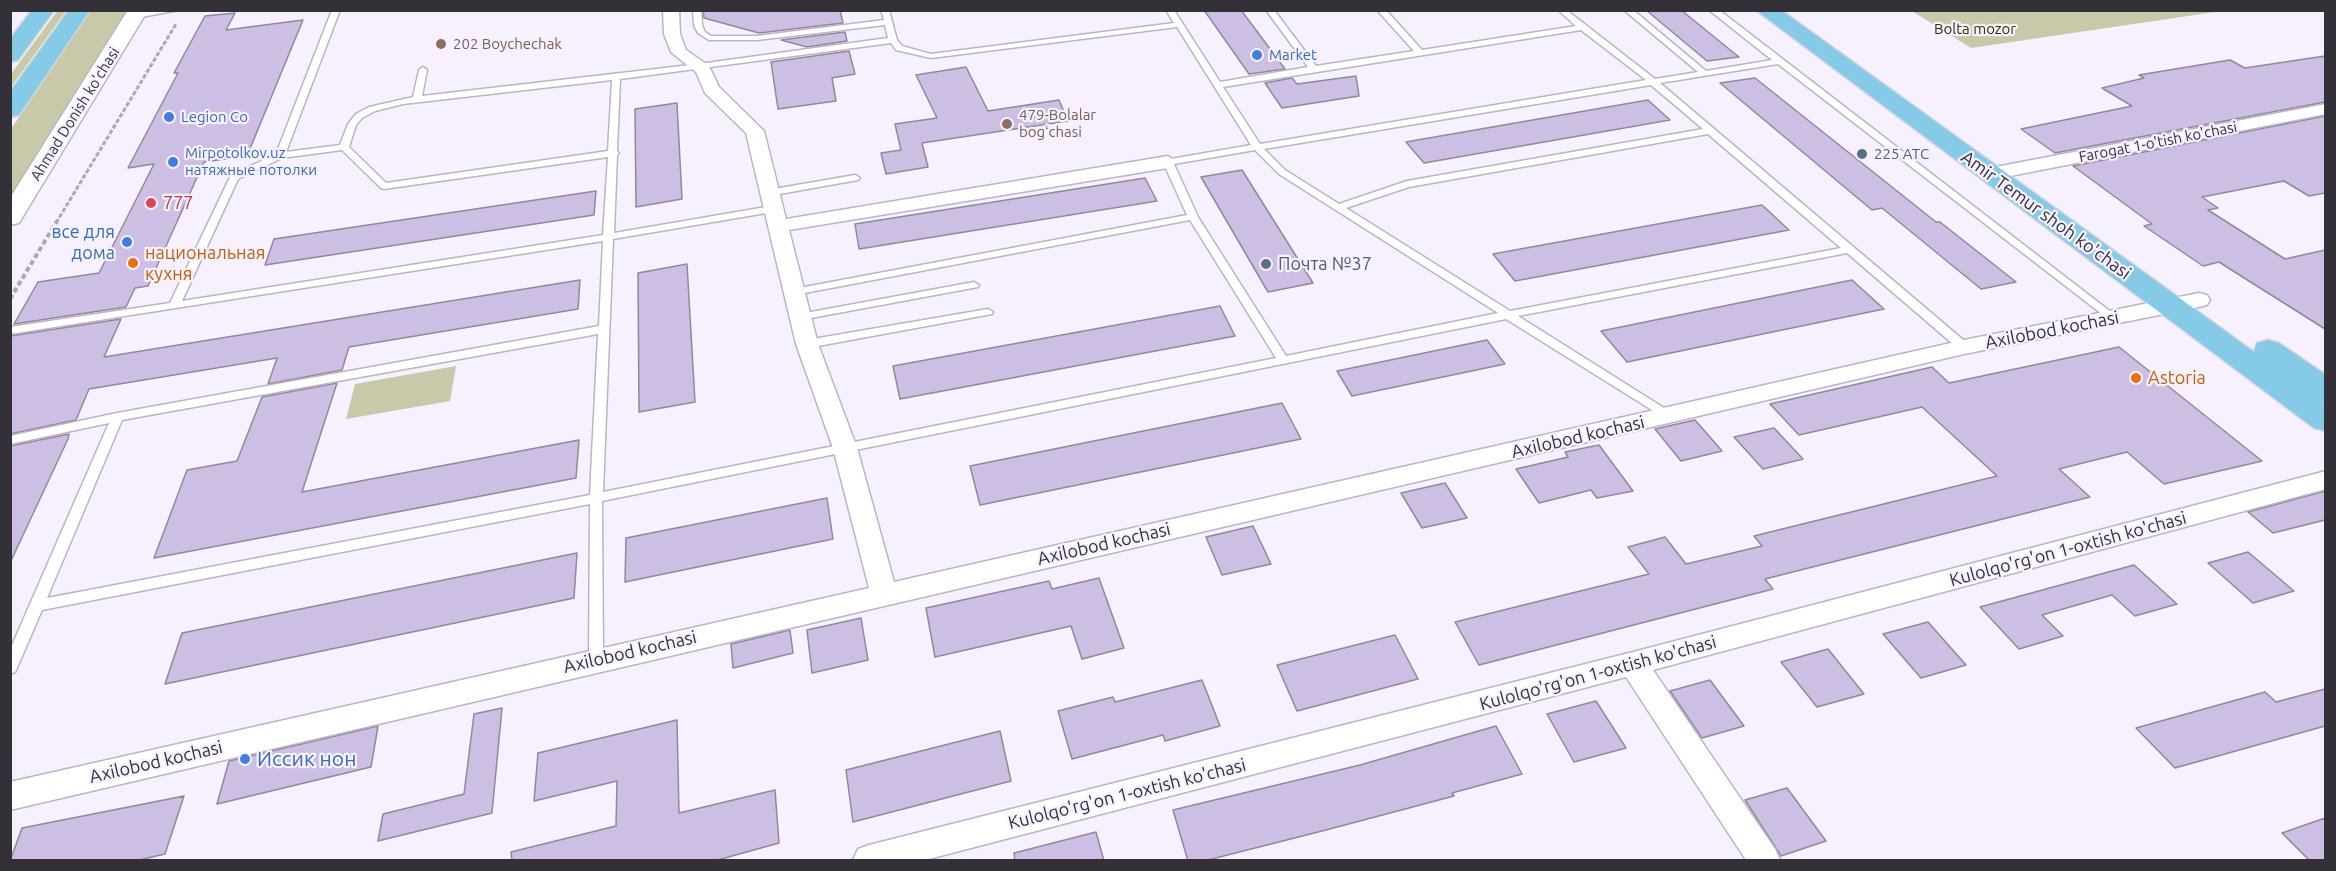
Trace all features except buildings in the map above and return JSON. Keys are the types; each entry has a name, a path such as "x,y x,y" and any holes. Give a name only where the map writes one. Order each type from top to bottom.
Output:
{"main road":[{"path":"10,55 44,10"},
{"path":"10,110 80,10"},
{"name":"Amir Temur shoh ko'chasi","path":"1766,10 2003,172 2184,303 2325,420"},
{"name":"Amir Temur shoh ko'chasi","path":"1792,10 2003,172"},
{"name":"Amir Temur shoh ko'chasi","path":"2184,303 2325,391"}],"street":[{"path":"671,10 674,43 679,52 703,70 711,89 755,131 772,209 807,344 845,448 884,594"},
{"name":"Ahmad Donish ko'chasi","path":"10,218 137,13"},
{"name":"Farogat 1-o'tish ko'chasi","path":"2003,172 2322,113"},
{"path":"772,209 1168,162"},
{"name":"Axilobod kochasi","path":"10,796 1964,347 2115,319 2184,303"},
{"name":"Kulolqo'rg'on 1-oxtish ko'chasi","path":"869,861 1633,664 2325,480"},
{"path":"1633,664 1764,861"}],"lane":[{"path":"137,13 175,10"},
{"path":"280,156 336,10"},
{"path":"697,10 698,26 709,38 757,38 888,22"},
{"path":"885,10 892,40 899,48 931,56 1178,25"},
{"path":"1170,10 1257,147 1282,172 1668,416"},
{"path":"1270,10 1314,69"},
{"path":"1381,10 1420,52"},
{"path":"1563,11 1568,10"},
{"path":"1628,10 1704,73"},
{"path":"1713,10 2115,319"},
{"path":"1563,11 1652,81 1964,347"},
{"path":"1217,85 1582,27"},
{"path":"344,147 352,124 359,116 388,104 699,67 892,40"},
{"path":"1283,360 1193,217 1168,162 1779,61"},
{"path":"417,100 423,70"},
{"path":"596,660 596,498 616,76"},
{"path":"1340,207 1407,184 1709,130"},
{"path":"174,306 234,177 261,162 280,156 344,147"},
{"path":"344,147 384,186 614,153"},
{"path":"10,331 610,237 772,209 855,178"},
{"path":"794,292 1193,217"},
{"path":"38,605 596,498 1507,315 1850,249"},
{"path":"800,317 974,285"},
{"path":"807,344 988,312"},
{"path":"10,440 117,417 604,328"},
{"path":"10,668 117,417"}],"path":[{"path":"10,299 178,20"}],"green space":[{"path":"58,10 66,11 11,87 11,74"},
{"path":"90,11 126,11 114,37 11,199 11,129"},
{"name":"Bolta mozor","path":"1912,11 2222,11 1971,48"},
{"path":"456,366 450,401 346,419 355,384"}],"place":[{"name":"202 Boychechak","path":"441,44"},
{"name":"Market","path":"1257,55"},
{"name":"Legion Co","path":"169,117"},
{"name":"479-Bolalar bogʻchasi","path":"1007,124"},
{"name":"225 АТС","path":"1862,154"},
{"name":"Mirpotolkov.uz натяжные потолки","path":"173,162"},
{"name":"777","path":"151,203"},
{"name":"все для дома","path":"127,242"},
{"name":"национальная кухня","path":"133,263"},
{"name":"Почта №37","path":"1266,264"},
{"name":"Astoria","path":"2136,378"},
{"name":"Иссик нон","path":"245,759"}]}
